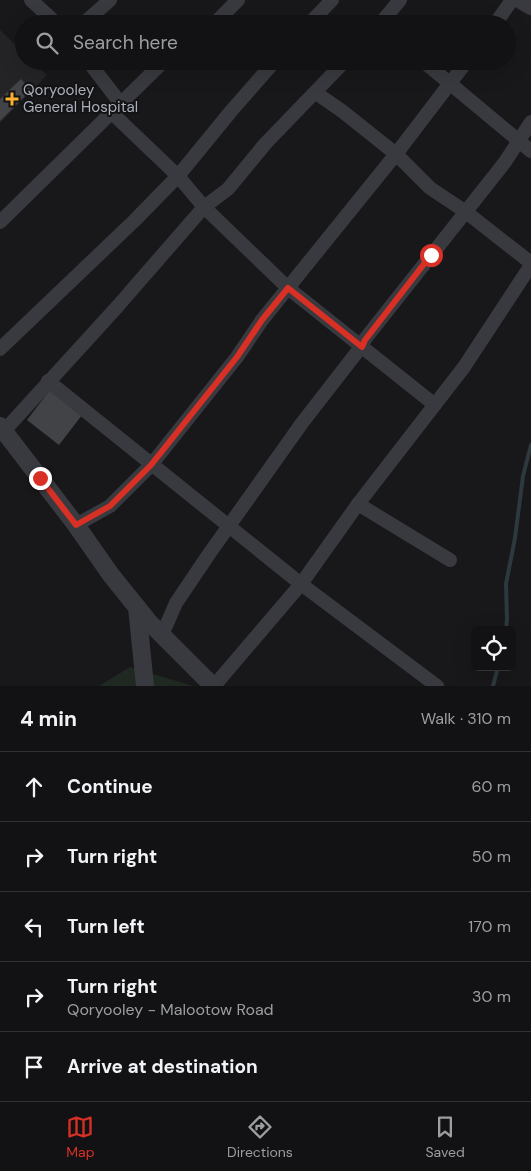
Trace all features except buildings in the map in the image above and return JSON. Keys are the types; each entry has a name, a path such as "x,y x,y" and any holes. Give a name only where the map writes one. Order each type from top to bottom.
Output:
{"street":[{"path":"32,0 47,15"},
{"path":"93,15 110,0"},
{"path":"223,15 238,0"},
{"path":"318,15 332,0"},
{"path":"388,15 400,0"},
{"path":"501,15 512,0"},
{"path":"521,0 531,6"},
{"path":"93,70 116,109 204,207 288,288 435,405"},
{"path":"0,222 155,70"},
{"path":"0,349 135,220 178,176 267,70"},
{"path":"316,93 396,154 430,188 466,212 531,264 464,367 358,504 301,584 214,686 148,621 111,575 76,525 2,429 117,307 204,207 228,189 265,144 337,70"},
{"path":"433,70 531,151"},
{"path":"76,525 110,506 151,465 237,357 262,320 396,154 460,70"},
{"path":"162,635 176,603 228,526 302,423 505,162 531,122"},
{"path":"48,381 301,584 437,686"},
{"path":"358,504 450,560"},
{"path":"137,606 145,686"}],"shaded area":[{"name":"Qoryooley General Hospital","path":"0,30 15,44 15,70 42,70 47,75 0,123"},
{"path":"130,667 193,686 99,686"}],"waterway":[{"path":"506,626 506,584 515,538 523,476 531,445"},
{"path":"493,686 497,671"}],"place":[{"name":"Qoryooley General Hospital","path":"12,99"}],"route":[{"path":"40,478 76,525 110,506 151,465 237,357 262,320 288,288 362,347 365,340 431,255"}]}
